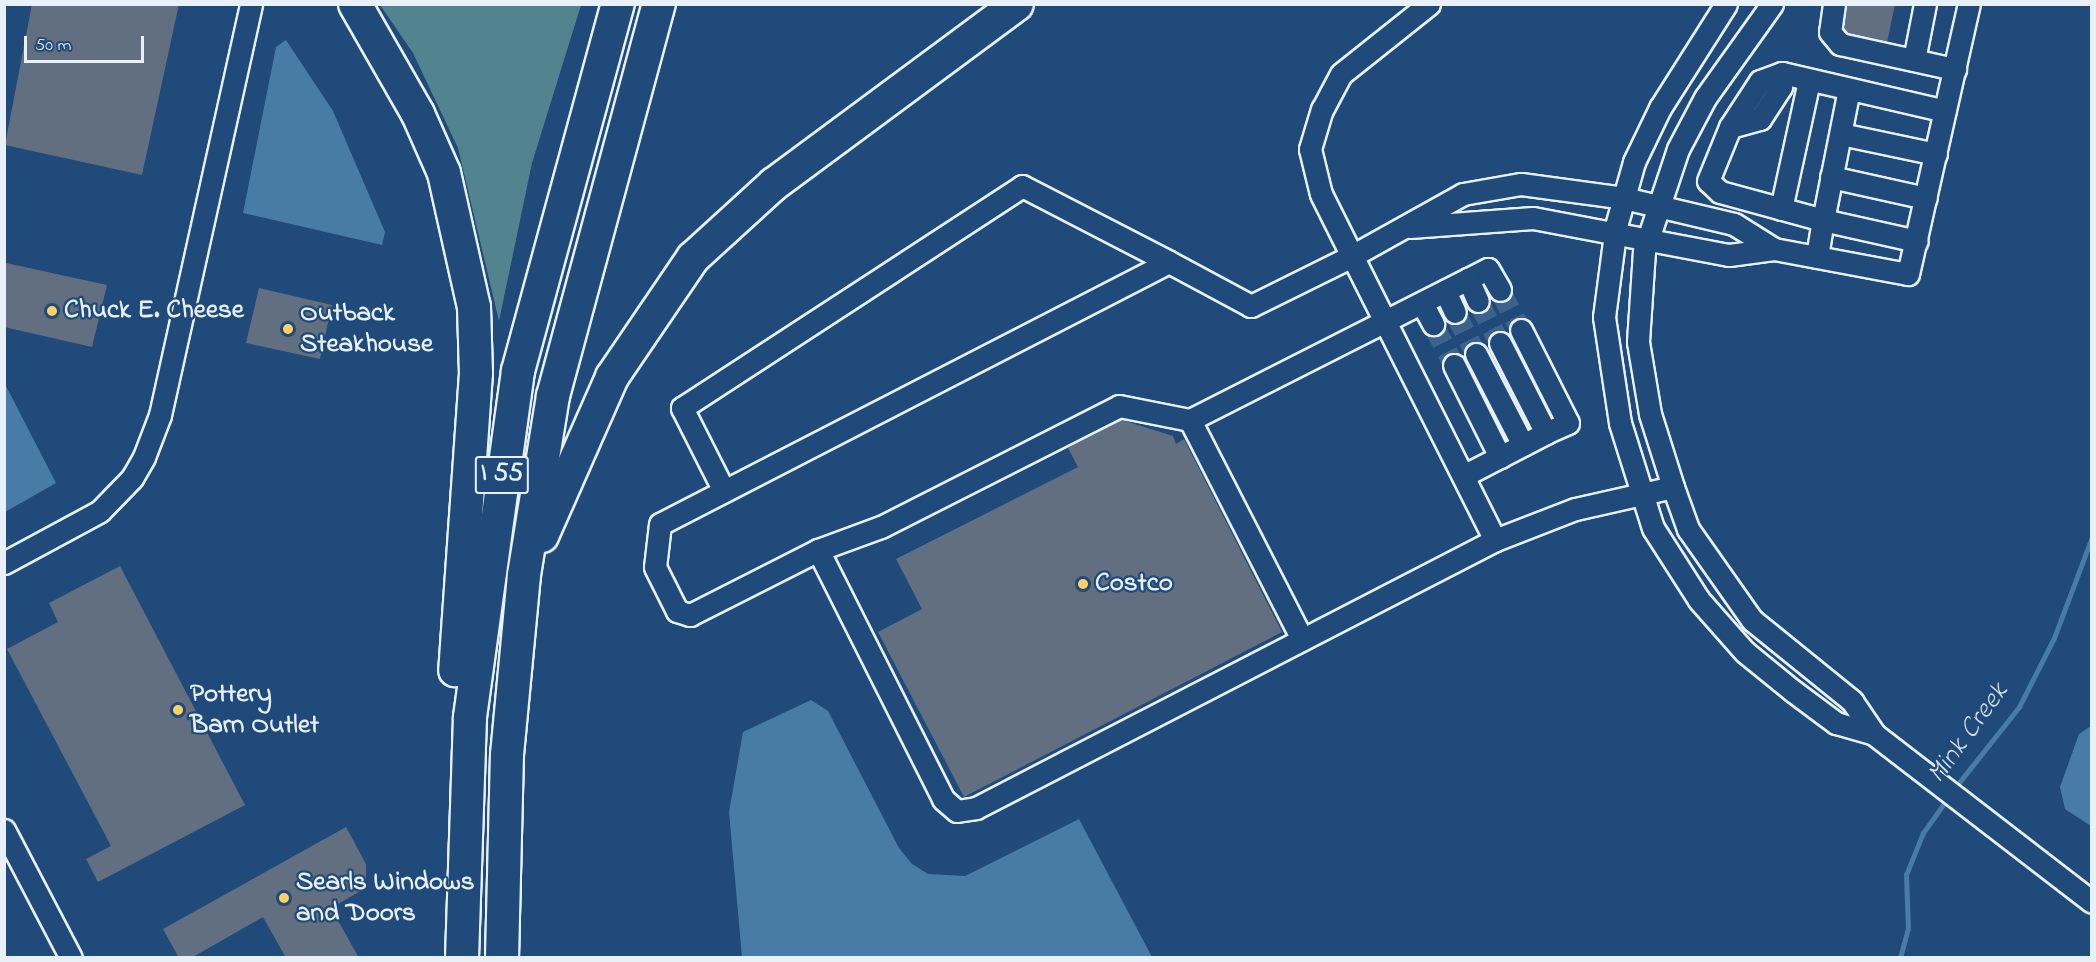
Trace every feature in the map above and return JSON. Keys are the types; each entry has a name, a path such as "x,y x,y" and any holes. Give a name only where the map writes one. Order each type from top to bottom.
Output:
{"highway":[{"path":"355,4 418,114 444,173 474,307 476,372 454,687 453,772 463,833"},
{"name":"I 55","path":"462,957 463,833 486,578 518,371 618,4"},
{"name":"I 55","path":"502,957 503,822 524,575 552,396 576,297 658,4"},
{"path":"524,575 612,377 693,258 774,184 1017,4"}],"street":[{"path":"4,563 99,511 132,478 144,457 160,415 251,4"},
{"path":"1429,4 1341,74 1310,149 1321,194 1495,540"},
{"path":"1726,4 1660,108 1624,198 1615,232 1604,317 1606,352 1639,496 1665,554 1745,652 1836,723 1874,734"},
{"path":"1772,4 1705,98 1678,149 1648,238 1638,342 1650,414 1673,487 1688,529 1752,620 1852,701 1874,734 2091,902"},
{"path":"1834,4 1830,32 1840,44 1955,69"},
{"path":"1914,60 1925,4"},
{"path":"1407,228 1533,218 1729,255 1774,249 1908,274 1969,4"},
{"path":"1917,241 1823,220 1720,192 1708,181 1730,127 1760,81 1782,73 1945,111"},
{"path":"1781,209 1809,81"},
{"path":"1817,257 1849,90"},
{"path":"1841,134 1936,154"},
{"path":"1832,177 1926,198"},
{"path":"724,491 682,408 1022,186 1251,306 1407,228 1463,194 1486,188 1557,186 1659,205 1734,224 1774,249"},
{"path":"1168,262 660,524 655,567 677,611 690,615 818,550 881,527 1119,406 1190,420 1488,269 1500,290"},
{"path":"1468,279 1478,301"},
{"path":"1445,291 1455,312"},
{"path":"1422,303 1433,324"},
{"path":"1462,476 1568,423 1521,330"},
{"path":"1500,343 1546,433"},
{"path":"1476,354 1523,445"},
{"path":"1454,365 1500,457"},
{"path":"1190,420 1302,639"},
{"path":"818,550 944,799 957,811 976,808 1495,540 1575,509 1673,487"},
{"path":"4,830 71,957"}],"green space":[{"path":"380,5 581,5 532,163 499,321 458,148 413,53"}],"water":[{"path":"286,40 333,111 385,232 382,245 243,213 276,47"},
{"path":"5,384 56,483 4,512"},
{"path":"811,700 828,711 899,848 912,864 928,874 965,876 1079,819 1152,957 742,957 729,812 743,732"},
{"path":"2091,726 2091,826 2065,809 2060,787 2079,734"}],"building":[{"path":"32,4 179,4 142,175 5,145"},
{"path":"1845,4 1895,4 1887,43 1839,33"},
{"name":"Chuck E. Cheese","path":"6,263 107,285 92,347 4,327"},
{"name":"Outback Steakhouse","path":"259,288 332,305 320,359 246,343"},
{"name":"Costco","path":"1122,420 1173,436 1176,444 1184,439 1282,632 964,797 878,632 922,609 896,559 1078,467 1068,448"},
{"path":"120,566 245,805 98,882 86,859 111,846 7,649 58,622 49,603"},
{"name":"Searls Windows and Doors","path":"346,827 366,864 366,888 331,908 359,958 286,958 263,917 191,958 179,958 163,929"}],"waterway":[{"name":"Mink Creek","path":"1954,789 2019,707 2054,638 2092,537"},
{"name":"Mink Creek","path":"1900,958 1908,929 1906,875 1923,833 1948,798"}],"tunnel":[{"path":"1500,290 1521,330"},
{"path":"1478,301 1500,343"},
{"path":"1455,312 1476,354"},
{"path":"1433,324 1454,365"}],"place":[{"name":"Chuck E. Cheese","path":"52,311"},
{"name":"Outback Steakhouse","path":"288,329"},
{"name":"Costco","path":"1083,584"},
{"name":"Pottery Barn Outlet","path":"178,710"},
{"name":"Searls Windows and Doors","path":"284,898"}]}
